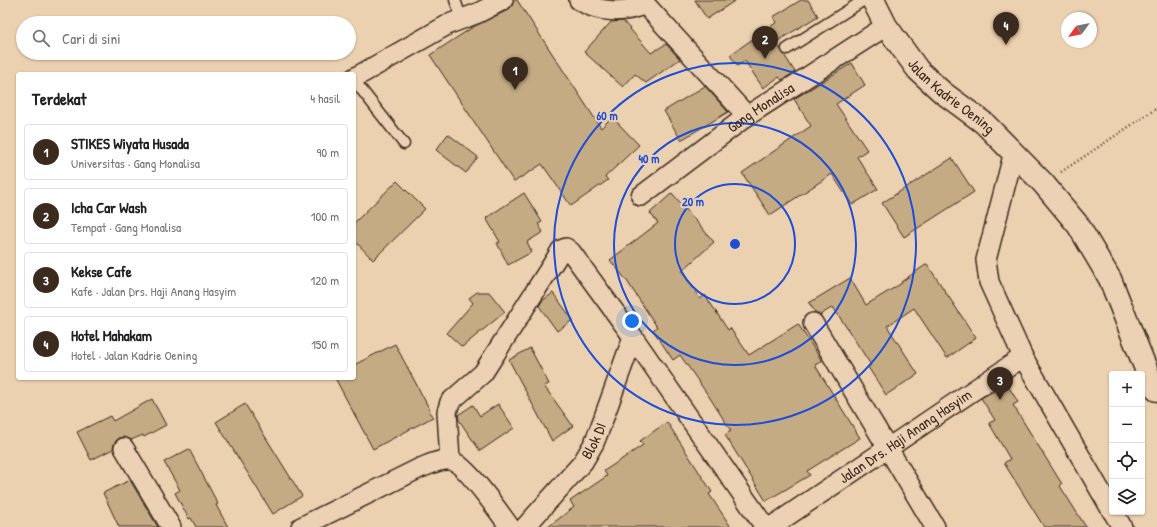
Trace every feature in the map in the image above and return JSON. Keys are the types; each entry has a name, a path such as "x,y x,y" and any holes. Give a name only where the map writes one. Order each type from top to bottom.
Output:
{"main road":[{"name":"Jalan Kadrie Oening","path":"873,0 886,26 918,70 942,92 984,123 1014,152 1043,183 1078,226 1110,279 1148,374 1157,390"}],"street":[{"path":"356,78 415,42 449,24 478,13 503,0"},
{"path":"579,0 588,6 604,11 630,9 645,2 747,116"},
{"name":"Gang Monalisa","path":"641,196 747,116 886,26"},
{"path":"1014,152 986,260 990,282 1022,357 1109,506"},
{"path":"450,460 447,412 450,402 483,373 557,257 563,249 569,249 633,337 765,527"},
{"path":"813,323 935,527"},
{"name":"Blok DI","path":"525,527 587,456 600,428 633,337"},
{"name":"Jalan Drs. Haji Anang Hasyim","path":"771,527 1022,357"},
{"path":"124,448 171,527"},
{"path":"301,527 420,468 437,462 450,460 461,465 510,527"},
{"path":"1114,515 1122,527"}],"lane":[{"path":"455,0 462,20"},
{"path":"787,49 864,0"},
{"path":"356,82 404,144"}],"path":[{"path":"1043,183 1157,108"}],"building":[{"path":"514,0 517,0 601,128 612,117 639,145 605,177 608,180 571,206 542,164 514,182 430,55 473,27 508,10 512,6"},
{"path":"695,0 736,0 707,19"},
{"path":"801,0 808,0 818,16 776,42 795,72 782,80 779,77 763,88 745,61 737,66 730,55 777,22 773,17"},
{"path":"623,21 651,53 666,44 680,59 646,83 635,74 623,87 584,52 611,22"},
{"path":"852,63 865,85 836,104 867,150 857,157 878,189 852,205 832,174 770,215 742,173 811,126 794,99"},
{"path":"705,86 728,112 681,140 664,111"},
{"path":"448,134 478,157 466,173 436,150"},
{"path":"952,158 974,192 904,237 882,203"},
{"path":"397,181 425,209 373,260 356,242 356,221"},
{"path":"524,193 542,222 538,224 543,232 527,242 532,252 508,265 497,243 500,242 486,218"},
{"path":"672,193 714,242 682,271 700,299 705,295 728,330 730,328 749,355 798,324 822,361 815,365 860,438 807,471 810,475 766,501 725,435 731,431 710,398 680,355 673,360 653,330 657,327 627,281 610,260 658,223 650,213"},
{"path":"927,264 976,338 947,358 914,308 887,326 918,374 886,395 868,367 871,365 833,307 820,315 815,312 809,303 850,278 866,305 902,283 901,282"},
{"path":"477,292 489,292 505,312 462,347 447,333 473,303 469,298"},
{"path":"553,293 573,320 557,331 539,306 542,301"},
{"path":"395,344 430,410 429,412 433,417 373,449 336,380 356,380 356,364"},
{"path":"530,348 549,384 544,386 573,426 552,441 509,360"},
{"path":"1007,384 1018,402 1013,405 1062,484 1060,486 1086,527 1044,527 1004,463 1010,459 989,423 995,420 981,398"},
{"path":"152,399 166,425 144,437 143,435 131,440 124,437 119,438 114,443 113,449 91,460 77,432 110,416 113,421"},
{"path":"245,404 302,496 273,514 216,422"},
{"path":"498,404 514,428 480,451 459,420 458,415 473,405 480,416"},
{"path":"667,422 712,492 709,494 731,527 548,527 574,507 570,501 607,476 604,471 643,445 640,441"},
{"path":"189,449 218,504 216,505 228,527 196,527 191,518 189,519 175,493 180,490 164,462"},
{"path":"130,480 158,527 119,527 103,493"}],"place":[{"name":"Hotel Mahakam","path":"1006,45"},
{"name":"Icha Car Wash","path":"765,59"},
{"name":"STIKES Wiyata Husada","path":"515,90"},
{"name":"Kekse Cafe","path":"1000,400"}]}
